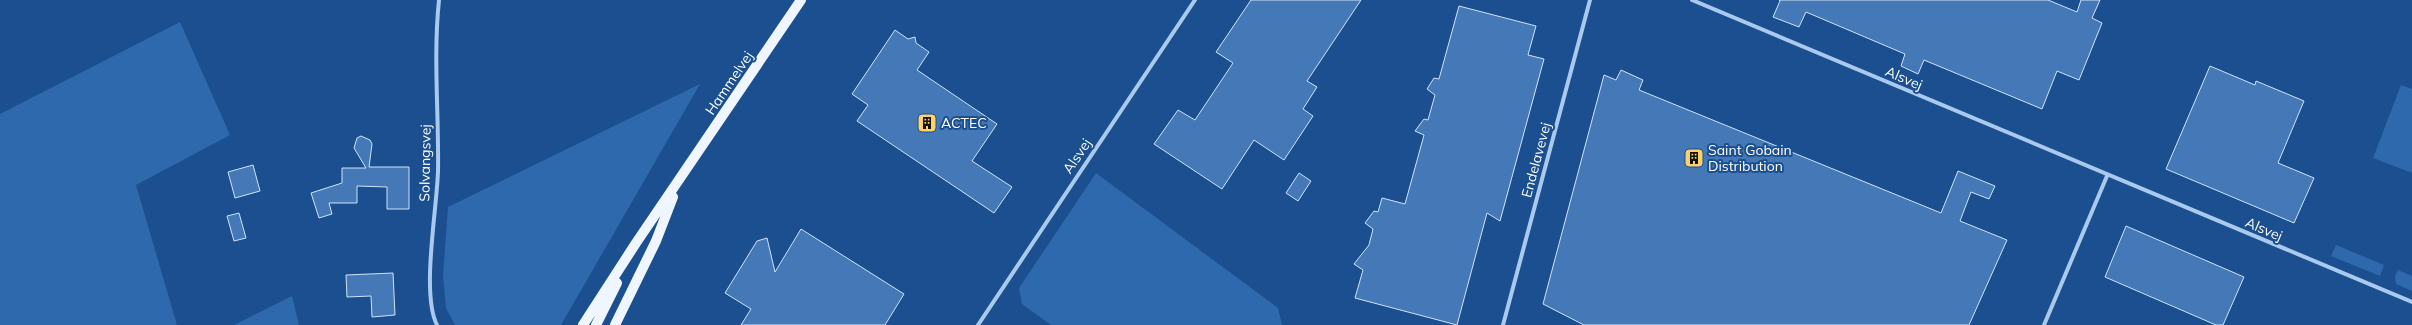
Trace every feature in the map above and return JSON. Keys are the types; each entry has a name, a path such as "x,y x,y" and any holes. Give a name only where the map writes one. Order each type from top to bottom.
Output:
{"main road":[{"name":"Hammelvej","path":"583,325 636,243 679,182 801,0"},
{"name":"Hammelvej","path":"615,325 656,241 679,182"},
{"path":"596,325 636,243"}],"street":[{"name":"Solvangsvej","path":"437,325 430,292 438,171 436,28 439,0"},
{"name":"Alsvej","path":"978,325 1195,0"},
{"name":"Endelavevej","path":"1503,325 1590,0"},
{"name":"Alsvej","path":"1692,0 2107,176 2412,302"},
{"path":"2044,325 2107,176"}],"shaded area":[{"path":"180,22 230,135 136,185 177,325 0,325 0,114"},
{"path":"700,84 561,325 455,325 446,308 443,276 448,207"},
{"path":"2401,85 2412,89 2412,173 2373,158"},
{"path":"1096,173 1278,308 1282,325 1051,325 1022,304 1019,288"},
{"path":"2336,245 2384,265 2380,276 2331,256"},
{"path":"2398,270 2412,276 2412,291 2396,284 2395,276"},
{"path":"292,296 299,325 234,325"}],"building":[{"path":"1251,0 1361,0 1307,81 1317,87 1303,109 1313,116 1284,160 1254,140 1222,189 1154,144 1178,110 1195,120 1233,63 1216,52"},
{"path":"1779,0 2048,0 2077,12 2081,0 2100,0 2092,18 2102,23 2079,80 2057,71 2042,109 1924,60 1918,74 1901,66 1905,54 1806,12 1799,27 1773,17 1780,1"},
{"path":"1459,6 1536,26 1528,55 1544,59 1500,221 1487,213 1457,325 1355,298 1363,270 1354,264 1369,245 1373,229 1365,223 1374,211 1378,212 1382,198 1405,204 1424,135 1415,131 1424,119 1428,120 1435,95 1427,89 1434,78 1439,79"},
{"name":"ACTEC","path":"895,30 908,39 915,37 916,43 929,52 917,70 997,124 972,161 1012,187 994,213 857,121 868,105 852,94"},
{"path":"2210,66 2255,85 2256,81 2304,101 2278,163 2314,178 2294,223 2166,169"},
{"name":"Saint Gobain Distribution","path":"1621,70 1643,80 1639,90 1941,213 1958,171 1995,186 1989,199 1971,192 1960,221 2007,240 1969,325 1584,325 1543,304 1604,75 1616,80"},
{"path":"361,136 370,140 372,144 369,167 409,167 409,209 387,209 387,187 357,186 357,203 329,203 332,214 319,218 311,193 342,183 342,168 366,168 354,148 357,138"},
{"path":"253,165 260,191 235,198 228,172"},
{"path":"1299,173 1311,181 1298,201 1286,193"},
{"path":"239,213 246,238 234,241 227,216"},
{"path":"2126,226 2244,277 2223,325 2216,325 2105,277"},
{"path":"801,229 904,294 885,325 741,325 751,309 725,293 757,241 767,238 775,272"},
{"path":"393,273 395,315 372,317 371,296 347,297 346,275"}],"place":[{"name":"ACTEC","path":"927,123"},
{"name":"Saint Gobain Distribution","path":"1694,158"}]}
